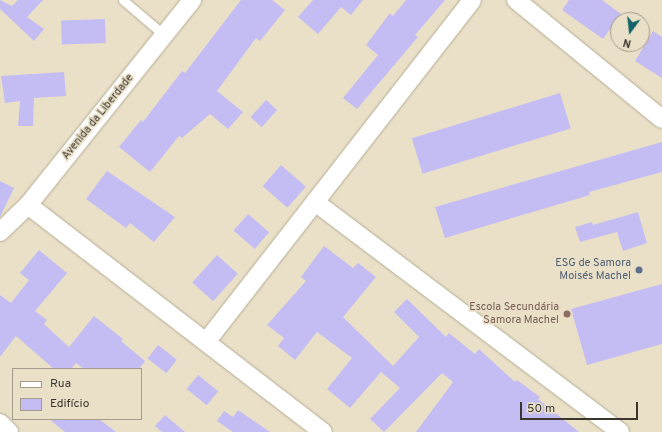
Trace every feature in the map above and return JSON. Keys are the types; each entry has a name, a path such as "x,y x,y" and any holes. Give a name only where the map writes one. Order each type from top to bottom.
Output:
{"street":[{"name":"Avenida da Liberdade","path":"0,232 28,204 192,0"},
{"path":"206,342 472,0"},
{"path":"516,0 662,119"},
{"path":"315,202 620,432"},
{"path":"28,204 323,432"},
{"path":"0,423 9,432"}],"lane":[{"path":"122,0 164,35"}],"building":[{"path":"0,0 12,6 18,0 43,0 27,17 44,29 34,41 0,9"},
{"path":"241,0 272,0 285,10 260,41 256,38 217,91 243,112 228,129 210,114 182,138 179,136 150,172 119,147 141,120 143,122 182,71 185,73"},
{"path":"313,0 363,0 351,15 341,7 318,34 298,17"},
{"path":"406,0 445,0 415,35 418,37 357,109 343,98 378,55 366,45 390,13 393,16"},
{"path":"569,0 602,0 618,12 610,12 610,29 603,39 562,10"},
{"path":"105,19 106,43 62,45 61,21"},
{"path":"653,31 662,37 662,78 635,61 640,52 650,52 650,36"},
{"path":"64,72 66,96 34,98 33,126 18,126 20,101 5,103 1,76"},
{"path":"560,93 571,128 423,174 412,138"},
{"path":"266,100 277,110 262,127 251,117"},
{"path":"662,142 662,172 589,192 590,195 445,238 435,207"},
{"path":"281,165 306,187 288,208 263,186"},
{"path":"107,171 175,217 154,242 130,223 126,228 86,199"},
{"path":"0,181 14,188 0,217"},
{"path":"638,212 647,243 623,251 617,232 580,242 575,227 592,222 593,225"},
{"path":"248,214 269,232 255,249 234,231"},
{"path":"324,246 353,268 358,263 376,277 343,317 393,366 419,337 394,312 407,299 446,337 449,333 475,354 479,349 515,382 517,380 540,397 538,399 579,432 416,432 453,382 442,373 384,432 370,419 400,388 381,372 350,408 327,389 352,358 317,332 295,360 278,346 284,338 267,325 306,281 301,277"},
{"path":"39,250 67,273 35,311 47,320 44,324 69,347 94,316 123,339 121,341 145,361 140,368 83,368 76,363 72,368 53,368 16,336 0,357 0,295 11,303 29,280 20,273"},
{"path":"217,255 238,274 213,301 192,282"},
{"path":"662,284 662,344 587,365 571,309"},
{"path":"158,345 177,360 166,373 148,358"},
{"path":"198,375 218,391 207,405 187,389"},
{"path":"238,410 270,432 233,432 217,421 224,411 233,417"},
{"path":"165,415 185,432 162,432 155,426"},
{"path":"50,420 100,420 116,432 65,432"}],"place":[{"name":"ESG de Samora Moisés Machel","path":"639,270"},
{"name":"Escola Secundária Samora Machel","path":"567,314"}]}
